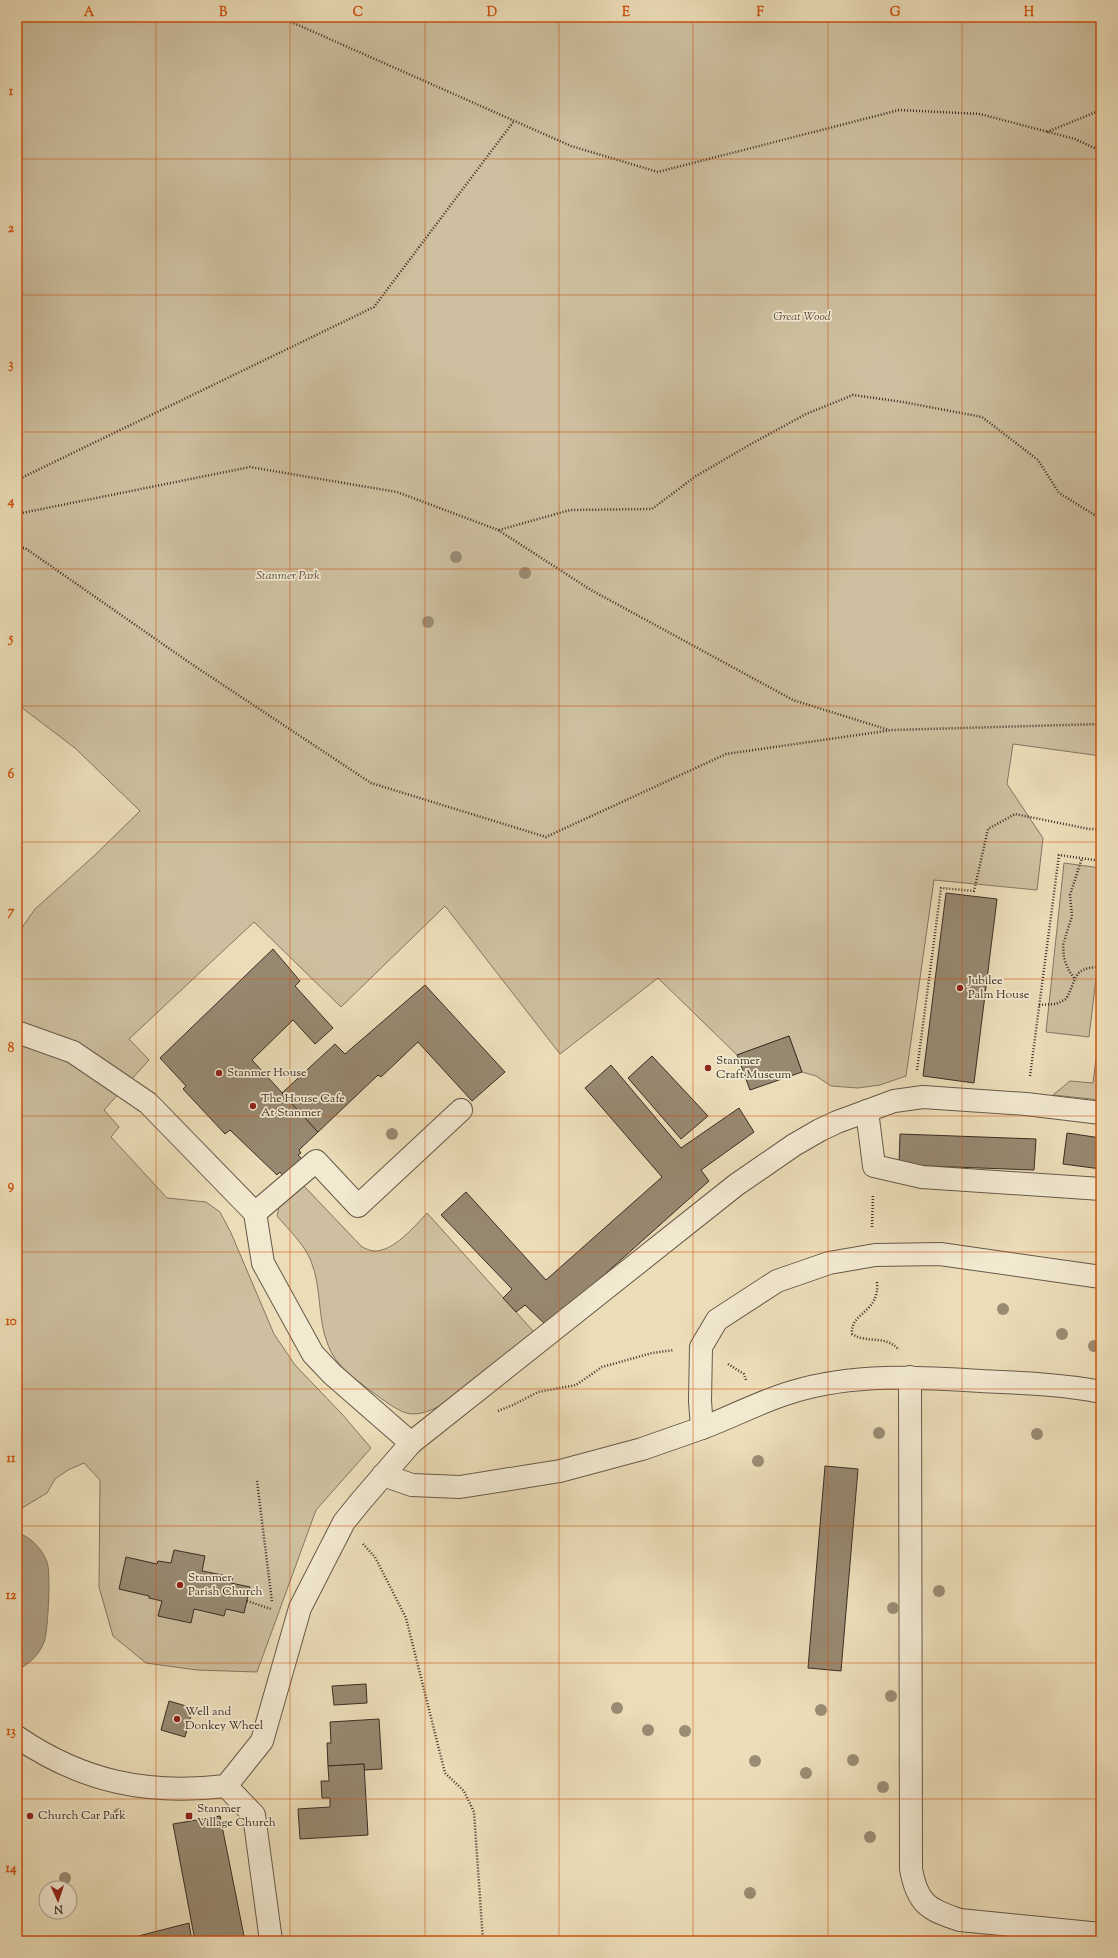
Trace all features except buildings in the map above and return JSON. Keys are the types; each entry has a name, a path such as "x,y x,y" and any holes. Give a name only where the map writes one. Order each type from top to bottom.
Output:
{"street":[{"path":"17,1032 73,1052 148,1103 255,1213 263,1263 313,1354 332,1374 411,1443"},
{"path":"17,1737 40,1751 91,1775 128,1785 159,1789 192,1790 226,1786 262,1741 300,1608 344,1522 383,1475 411,1443 736,1185 794,1145 820,1130 837,1122 894,1101 923,1097 1020,1103 1101,1113"},
{"path":"255,1213 316,1161 358,1206 461,1110"},
{"path":"867,1111 874,1166 922,1177 1101,1189"},
{"path":"702,1428 700,1402 701,1347 717,1320 777,1281 828,1263 867,1256 940,1254 1101,1277"},
{"path":"383,1475 412,1485 460,1488 560,1471 642,1449 702,1428 792,1391 846,1380 910,1377 1061,1385 1101,1392"},
{"path":"910,1377 911,1861 914,1888 923,1902 940,1914 960,1920 1101,1934"},
{"path":"226,1786 254,1815 271,1941"}],"path":[{"path":"280,17 571,146 658,172 899,110 980,114 1075,139 1101,151"},
{"path":"1047,132 1101,110"},
{"path":"17,480 374,307 514,120"},
{"path":"498,530 570,510 652,509 696,476 751,444 806,414 853,395 903,402 982,417 1038,460 1059,492 1101,519"},
{"path":"17,514 250,467 397,492 498,530 591,590 793,700 892,730"},
{"path":"17,548 25,548 190,663 371,783 546,836 726,754 892,730 1101,724"},
{"path":"923,1097 916,1076 941,888 974,891 988,829 1015,814 1089,829 1101,829"},
{"path":"1020,1103 1039,1005 1059,855 1101,861"},
{"path":"1074,978 1068,969 1064,958 1063,945 1072,916 1070,895 1082,858"},
{"path":"1039,1005 1056,1004 1066,999 1072,989 1074,978 1077,973 1084,968 1098,967"},
{"path":"496,1411 513,1405 538,1392 576,1385 602,1367 652,1353 701,1347 744,1374 755,1405"},
{"path":"257,1481 272,1610"},
{"path":"344,1522 374,1558 406,1618 445,1774 464,1791 474,1812 483,1941"}],"green space":[{"path":"17,17 1101,17 1101,756 1013,744 1007,784 1043,838 1037,890 934,880 906,1076 880,1085 858,1088 831,1086 816,1076 802,1072 789,1036 737,1055 658,978 560,1054 445,906 341,1007 254,922 129,1039 149,1060 104,1110 119,1127 111,1137 167,1198 206,1202 220,1212 231,1233 274,1334 295,1365 342,1414 371,1448 316,1510 257,1672 197,1670 146,1663 113,1636 99,1587 100,1480 84,1463 68,1470 55,1479 47,1493 17,1511 17,926 21,929 35,909 95,855 140,811 75,748 17,704"},
{"path":"1064,863 1101,868 1101,953 1099,953 1089,1037 1046,1032"},
{"path":"1097,1051 1101,1052 1101,1100 1053,1095 1070,1081 1093,1083"},
{"path":"303,1185 362,1247 371,1251 381,1250 396,1243 427,1213 534,1332 476,1382 441,1405 426,1412 412,1414 391,1405 346,1371 335,1359 328,1345 322,1324 317,1282 311,1261 300,1243 277,1216 279,1207"}],"shaded area":[{"path":"17,1532 27,1537 35,1544 45,1557 48,1568 49,1600 45,1639 41,1649 26,1665 17,1670"}],"place":[{"name":"Jubilee Palm House","path":"960,988"},
{"name":"Stanmer Craft Museum","path":"708,1068"},
{"name":"Stanmer House","path":"219,1073"},
{"name":"The House Cafe At Stanmer","path":"253,1106"},
{"name":"Stanmer Parish Church","path":"180,1585"},
{"name":"Well and Donkey Wheel","path":"177,1719"},
{"name":"Church Car Park","path":"30,1816"},
{"name":"Stanmer Village Church","path":"189,1816"}],"park label":[{"name":"Great Wood","path":"802,317"},
{"name":"Stanmer Park","path":"288,576"}]}
